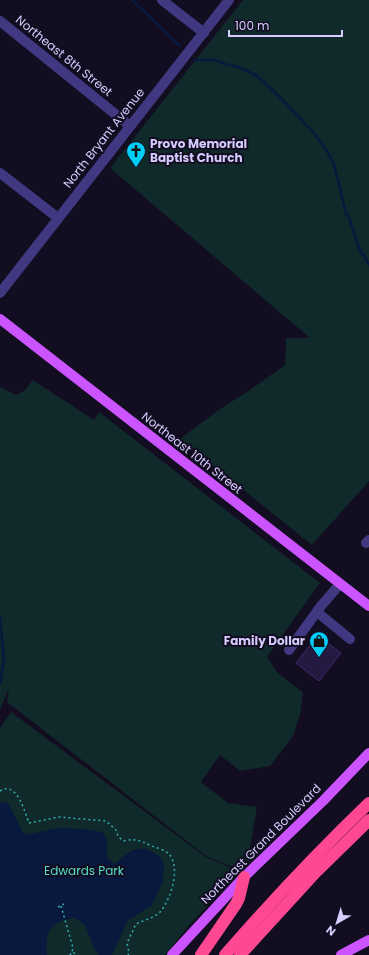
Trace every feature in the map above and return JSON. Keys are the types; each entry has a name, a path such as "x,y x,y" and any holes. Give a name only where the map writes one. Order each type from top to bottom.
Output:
{"highway":[{"path":"226,955 259,916 307,864 369,802"},
{"path":"240,955 315,873 369,820"},
{"path":"201,955 236,904 244,877"}],"main road":[{"name":"Northeast 10th Street","path":"0,319 369,606"},
{"name":"Northeast Grand Boulevard","path":"172,955 244,877 323,801 369,753"},
{"path":"341,955 369,940"}],"street":[{"path":"162,0 204,33"},
{"name":"North Bryant Avenue","path":"0,293 229,0"},
{"name":"Northeast 8th Street","path":"0,21 130,126"},
{"path":"0,173 58,218"},
{"path":"289,650 340,584"},
{"path":"317,612 350,639"}],"path":[{"path":"0,791 3,789 11,790 18,794 29,823 59,818 106,821 116,830 118,836 123,841 137,839 168,853 174,863 174,881 169,899 160,912 154,917 136,924 127,943 128,955"},
{"path":"58,907 64,904"},
{"path":"61,906 73,948 70,955"},
{"path":"72,952 78,955"}],"green space":[{"path":"243,0 369,0 369,481 312,545 180,439 220,409 285,365 286,338 310,338 110,168"},
{"path":"33,380 94,420 99,412 320,583 267,657 277,672 303,693 300,714 293,736 270,766 240,771 220,755 201,782 228,803 257,807 249,852 251,860 239,870 206,856 7,702 9,688 0,710 0,387 16,395 24,391"},
{"name":"Edwards Park","path":"11,712 206,857 240,872 190,924 165,955 0,955 0,728"}],"water":[{"path":"7,802 25,835 59,828 83,829 102,832 107,840 107,858 115,864 127,854 137,849 147,850 162,858 164,871 162,884 152,905 128,920 112,955 99,955 95,950 85,925 75,918 60,922 51,929 48,933 47,939 47,955 0,955 0,803"}],"building":[{"name":"Family Dollar","path":"318,635 341,653 319,681 296,663"}],"waterway":[{"path":"132,0 180,46"},
{"path":"194,60 216,60 256,75 276,93 313,132 327,151 334,164 346,214 349,217 361,254 363,254 369,265"},
{"path":"0,618 4,659 0,683"}],"place":[{"name":"Provo Memorial Baptist Church","path":"136,168"},
{"name":"Family Dollar","path":"319,658"}]}
